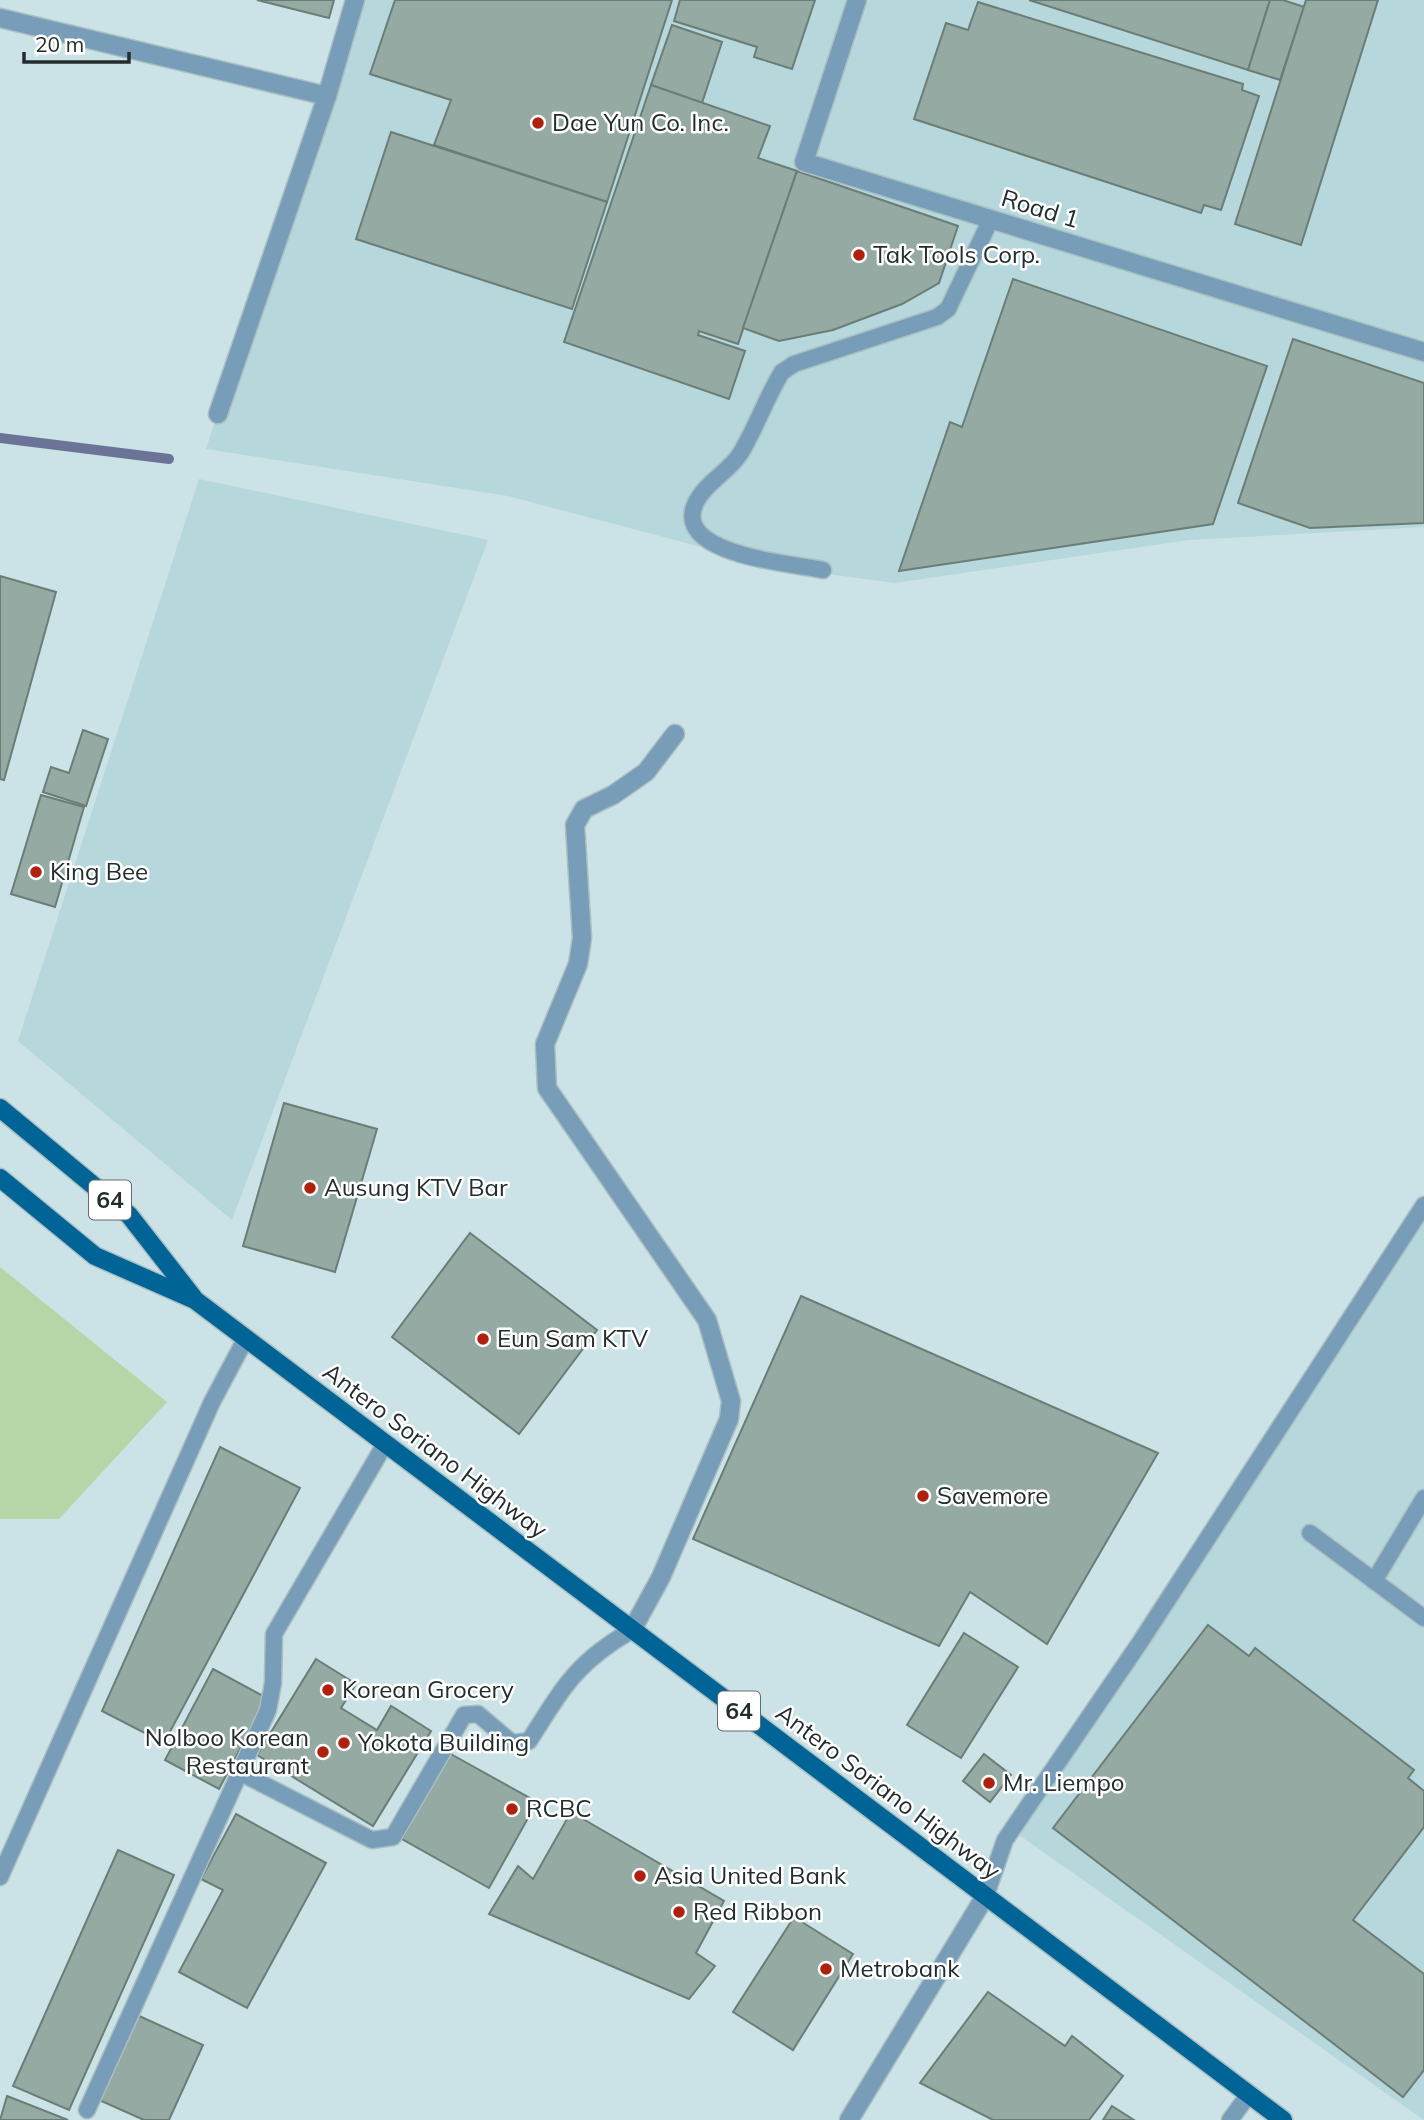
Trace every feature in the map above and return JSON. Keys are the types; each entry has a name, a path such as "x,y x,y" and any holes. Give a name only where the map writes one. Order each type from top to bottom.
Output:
{"main road":[{"name":"Antero Soriano Highway","path":"0,1108 129,1215 195,1300"},
{"name":"Antero Soriano Highway","path":"0,1178 96,1256 195,1300 1283,2120"}],"street":[{"path":"218,414 327,96 355,0"},
{"name":"Road 1","path":"857,0 804,162 1424,352"},
{"path":"0,18 327,96"},
{"path":"632,1630 666,1564 729,1419 731,1401 707,1320 547,1088 545,1044 578,964 582,938 575,825 584,808 613,795 646,772 675,734"},
{"path":"849,2120 986,1895"}],"lane":[{"path":"823,570 732,551 701,538 693,527 692,512 699,496 740,454 782,372 794,364 937,317 948,309 991,219"},
{"path":"986,1895 1005,1840 1141,1641 1424,1205"},
{"path":"0,1877 212,1402 246,1338"},
{"path":"87,2110 268,1710 274,1683 274,1634 385,1444"},
{"path":"1374,1581 1424,1498"},
{"path":"1310,1533 1424,1618"},
{"path":"241,1773 372,1840 393,1837 464,1715 478,1714 512,1743 529,1741 572,1674 599,1649 632,1630"},
{"path":"1230,2120 1249,2094"}],"shaded area":[{"path":"353,0 1424,0 1424,527 1189,540 894,583 777,567 508,496 206,449"},
{"path":"199,479 488,540 232,1220 18,1041"},
{"path":"1424,1197 1424,2120 1019,1835"}],"green space":[{"path":"0,1267 167,1402 59,1519 0,1519"}],"building":[{"path":"257,0 334,0 329,18"},
{"name":"Dae Yun Co. Inc.","path":"395,0 672,0 607,202 434,145 451,100 370,74"},
{"path":"680,0 815,0 792,69 754,57 757,47 674,21"},
{"path":"1029,0 1270,0 1248,70"},
{"path":"1270,0 1283,0 1304,7 1280,80 1248,70"},
{"path":"1306,0 1378,0 1301,245 1235,224"},
{"path":"978,2 1243,84 1242,90 1259,96 1221,210 1204,205 1201,213 914,119 946,23 968,30"},
{"path":"672,25 722,42 702,103 651,85"},
{"path":"651,85 770,126 758,158 797,171 738,344 699,331 698,335 745,351 729,399 564,342"},
{"path":"391,132 607,202 572,309 356,239"},
{"name":"Tak Tools Corp.","path":"797,171 958,226 939,283 902,304 833,330 779,341 743,328"},
{"path":"1013,279 1267,366 1213,524 899,571 950,422 962,427"},
{"path":"1293,339 1424,383 1424,523 1310,528 1238,503"},
{"path":"0,576 56,592 4,780 0,779"},
{"path":"83,730 108,739 86,806 43,792 51,767 69,773"},
{"path":"41,795 84,807 55,907 11,894"},
{"name":"Ausung KTV Bar","path":"284,1103 377,1129 335,1272 243,1246"},
{"path":"470,1233 597,1330 519,1434 392,1337"},
{"name":"Savemore","path":"801,1296 1158,1453 1047,1644 970,1592 939,1646 693,1539"},
{"path":"220,1447 300,1488 164,1743 102,1711"},
{"path":"1208,1625 1249,1656 1255,1648 1414,1770 1408,1778 1424,1791 1424,1827 1353,1920 1424,1974 1424,2070 1403,2097 1053,1828"},
{"path":"964,1633 1018,1667 961,1758 907,1725"},
{"name":"Yokota Building","path":"316,1659 356,1684 341,1708 377,1730 391,1706 431,1731 373,1826 257,1755"},
{"path":"213,1669 267,1698 219,1789 165,1760"},
{"path":"449,1753 537,1802 489,1888 402,1839"},
{"path":"984,1754 1011,1775 990,1802 963,1781"},
{"path":"571,1812 724,1901 696,1953 715,1966 689,1999 489,1914 518,1866 533,1879"},
{"path":"236,1814 326,1863 247,2008 179,1972 223,1890 201,1879"},
{"path":"118,1850 174,1875 69,2110 13,2086"},
{"path":"794,1917 853,1954 793,2050 733,2012"},
{"path":"988,1992 1065,2046 1072,2036 1123,2076 1089,2120 993,2120 920,2083"},
{"path":"137,2015 203,2045 169,2120 144,2120 99,2100"},
{"path":"7,2096 68,2120 0,2120"},
{"path":"1112,2106 1134,2120 1103,2120"}],"waterway":[{"path":"0,438 169,459"}],"place":[{"name":"Dae Yun Co. Inc.","path":"538,123"},
{"name":"Tak Tools Corp.","path":"859,255"},
{"name":"King Bee","path":"36,872"},
{"name":"Ausung KTV Bar","path":"310,1188"},
{"name":"Eun Sam KTV","path":"483,1339"},
{"name":"Savemore","path":"923,1496"},
{"name":"Korean Grocery","path":"328,1690"},
{"name":"Yokota Building","path":"344,1743"},
{"name":"Nolboo Korean Restaurant","path":"323,1752"},
{"name":"Mr. Liempo","path":"989,1783"},
{"name":"RCBC","path":"512,1809"},
{"name":"Asia United Bank","path":"640,1876"},
{"name":"Red Ribbon","path":"679,1912"},
{"name":"Metrobank","path":"826,1969"}]}
